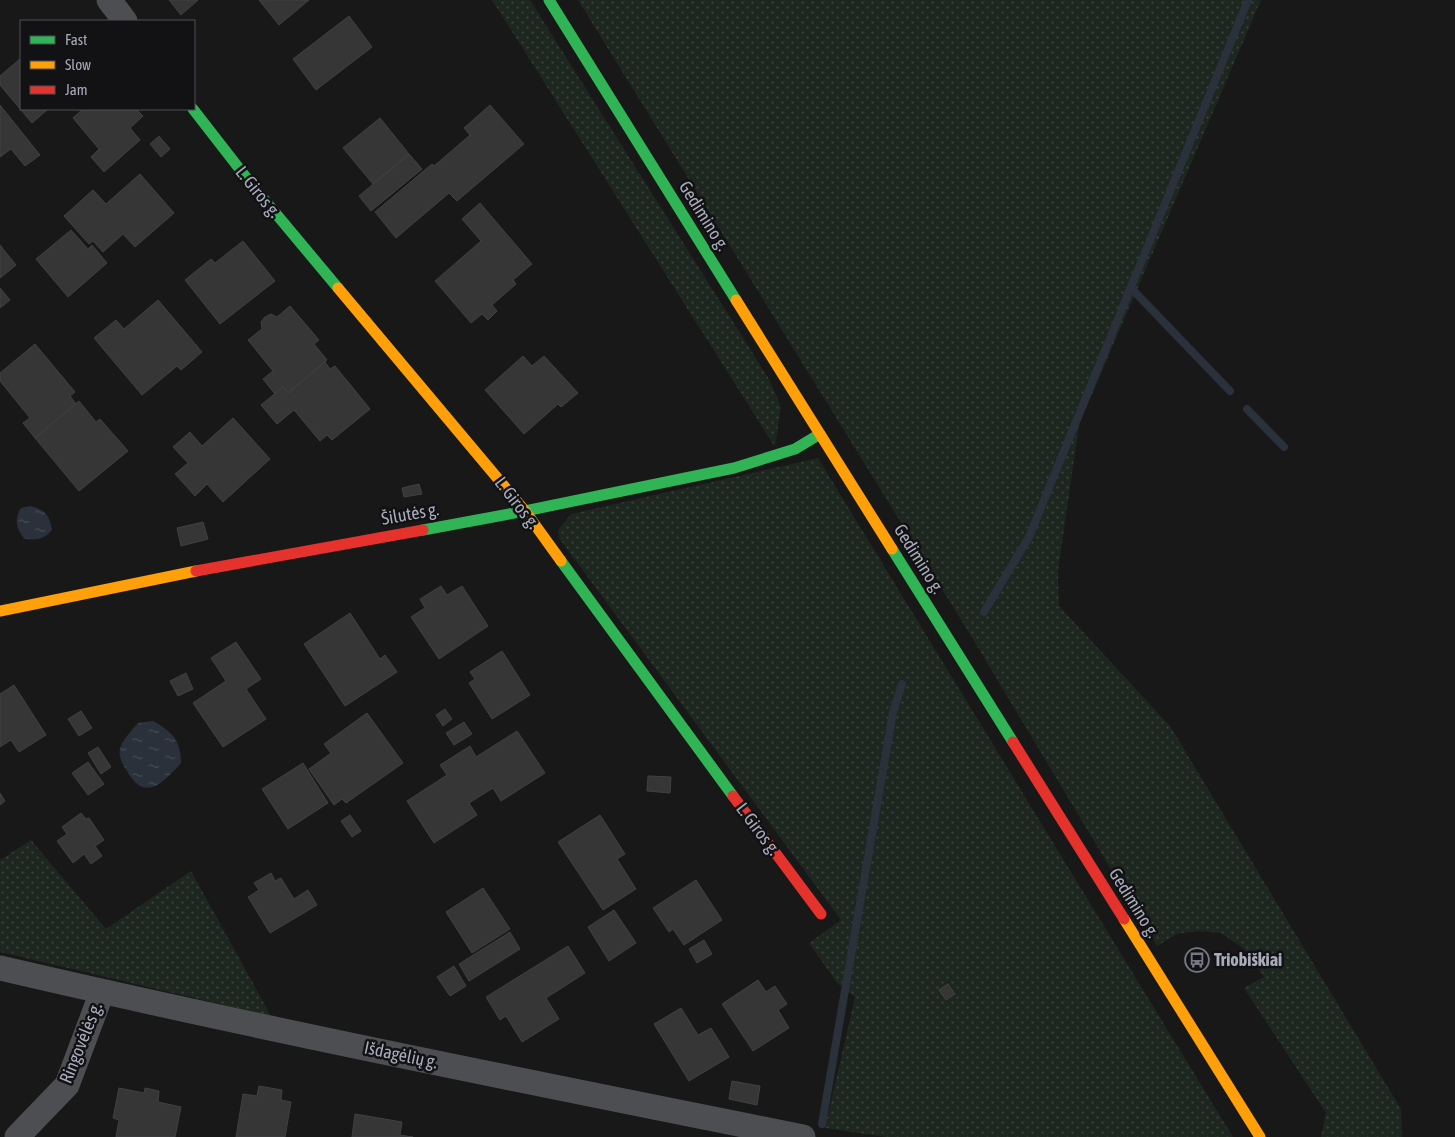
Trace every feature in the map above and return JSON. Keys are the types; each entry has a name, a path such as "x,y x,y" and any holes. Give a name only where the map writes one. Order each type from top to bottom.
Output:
{"main road":[{"name":"Gedimino g.","path":"549,0 1260,1137"},
{"name":"L. Giros g.","path":"194,110 252,185 525,511 678,722 821,914"},
{"name":"Šilutės g.","path":"0,611 238,563 525,511 734,468 796,449 820,434"}],"street":[{"path":"109,0 124,20"},
{"name":"Išdagėlių g.","path":"0,968 102,992 803,1137"},
{"name":"Ringovėlės g.","path":"17,1137 67,1084 102,992"}],"shaded area":[{"path":"492,0 530,0 769,379 781,407 775,447"},
{"path":"578,0 1261,0 1079,425 1058,571 1059,606 1170,726 1401,1109 1402,1137 1321,1137 1326,1113 1244,988 1264,977 1244,949 1221,933 1198,931 1177,934 1157,946 971,636"},
{"path":"818,458 1233,1137 886,1137 825,1128 855,997 837,983 809,943 841,920 559,538 558,530 571,514"},
{"path":"31,840 106,929 191,871 271,1016 0,952 0,860"}],"water":[{"path":"30,506 46,514 51,525 52,530 40,539 25,539 18,528 17,516 21,508"},
{"path":"153,721 174,738 181,755 181,763 161,783 147,788 140,786 134,781 122,763 120,752 125,738 138,723"}],"building":[{"path":"169,0 198,0 181,15"},
{"path":"259,0 309,0 279,25"},
{"path":"349,16 372,47 316,90 293,59"},
{"path":"20,59 20,109 0,85 0,76"},
{"path":"0,105 40,155 25,166 11,149 0,157"},
{"path":"490,105 524,144 457,201 449,193 396,238 375,212 470,135 464,128"},
{"path":"21,110 47,110 32,123"},
{"path":"82,110 137,110 143,116 130,128 140,140 104,172 91,157 99,149 73,118"},
{"path":"380,118 409,154 373,184 343,148"},
{"path":"159,136 170,149 161,157 150,144"},
{"path":"409,154 422,169 371,211 359,196"},
{"path":"140,174 174,213 135,247 123,234 103,252 93,241 89,244 64,216 93,190 106,204"},
{"path":"480,203 532,264 513,280 516,284 492,305 497,311 488,320 482,314 471,323 435,281 481,241 462,219"},
{"path":"71,230 88,249 92,245 107,263 68,297 36,259"},
{"path":"243,241 275,281 220,324 185,280 211,259 215,263"},
{"path":"0,245 16,265 0,278"},
{"path":"0,288 10,300 0,308"},
{"path":"158,300 202,352 181,370 177,366 142,395 94,338 116,320 124,329"},
{"path":"290,306 319,340 314,344 327,360 288,393 283,387 275,394 263,379 273,371 248,340 262,329 261,322 265,317 271,314 277,317"},
{"path":"35,344 75,392 70,396 76,404 35,438 23,423 30,418 0,381 0,373"},
{"path":"523,356 532,366 544,356 578,393 561,407 558,404 524,434 485,390"},
{"path":"325,362 330,369 335,366 370,409 332,440 327,435 320,441 294,410 277,424 261,405 283,387 288,393"},
{"path":"79,401 96,422 100,419 128,451 79,491 35,438"},
{"path":"233,418 270,459 223,502 207,484 195,496 175,474 188,463 173,447 190,432 202,446"},
{"path":"419,484 422,494 404,497 402,488"},
{"path":"203,522 208,539 181,546 177,528"},
{"path":"441,586 447,595 462,586 488,626 439,659 411,617 425,608 420,599"},
{"path":"350,613 380,659 385,655 397,672 345,706 304,644"},
{"path":"236,642 261,679 246,689 266,719 223,747 193,703 226,681 211,658"},
{"path":"502,651 530,695 492,719 469,683 475,679 470,672"},
{"path":"186,673 193,689 178,696 170,681"},
{"path":"14,685 46,735 19,752 11,740 0,747 0,694"},
{"path":"445,709 452,719 443,726 436,715"},
{"path":"81,711 92,728 79,736 68,719"},
{"path":"367,713 403,763 346,803 342,799 334,805 309,769 331,753 324,744"},
{"path":"464,722 472,734 454,745 446,733"},
{"path":"517,731 545,773 501,801 493,788 469,803 477,815 434,843 407,801 447,775 440,765 470,746 476,757"},
{"path":"98,747 111,767 101,774 88,753"},
{"path":"88,762 104,784 88,795 72,773"},
{"path":"303,763 328,803 288,829 262,789"},
{"path":"648,776 671,777 670,793 647,791"},
{"path":"0,793 5,801 0,805"},
{"path":"81,813 86,819 89,818 104,840 95,846 102,856 91,864 84,854 73,863 57,841 67,834 62,827"},
{"path":"350,815 361,831 352,837 341,821"},
{"path":"600,815 625,854 617,859 636,889 603,910 558,842"},
{"path":"271,873 275,881 281,878 294,899 308,890 317,905 270,933 248,897 259,890 254,883"},
{"path":"696,880 722,920 684,945 673,929 669,932 653,908"},
{"path":"483,888 510,929 472,953 446,912"},
{"path":"614,910 636,943 609,961 588,927"},
{"path":"510,932 520,949 469,981 459,964"},
{"path":"704,940 712,954 697,963 689,949"},
{"path":"568,946 585,973 546,998 559,1019 522,1042 506,1016 500,1020 486,997"},
{"path":"454,966 466,986 450,996 437,977"},
{"path":"758,980 766,992 775,986 787,1004 778,1010 789,1028 753,1051 722,1004"},
{"path":"948,984 955,994 946,1000 939,990"},
{"path":"681,1008 698,1035 711,1028 729,1057 689,1081 654,1024"},
{"path":"732,1081 760,1086 757,1105 729,1099"},
{"path":"259,1086 282,1090 281,1100 291,1102 285,1137 236,1137 243,1094 257,1096"},
{"path":"119,1088 144,1093 145,1088 159,1091 158,1102 181,1107 175,1137 116,1137 119,1120 113,1118"},
{"path":"355,1114 402,1122 400,1135 413,1137 352,1137"}],"waterway":[{"path":"984,612 1029,537 1248,0"},
{"path":"1131,288 1230,391"},
{"path":"1247,409 1284,447"},
{"path":"822,1124 893,712 902,684"}],"traffic: fast":[{"path":"549,0 736,300"},
{"path":"194,110 252,185 338,288"},
{"path":"423,530 734,468 795,449 820,434"},
{"path":"892,549 1013,742"},
{"path":"561,561 733,796"}],"traffic: slow":[{"path":"338,288 525,511 561,561"},
{"path":"736,300 892,549"},
{"path":"0,611 196,571"},
{"path":"1124,919 1260,1137"}],"traffic: jam":[{"path":"196,571 423,530"},
{"path":"1013,742 1124,919"},
{"path":"733,796 821,914"}],"place":[{"name":"Triobiškiai","path":"1197,960"}]}
